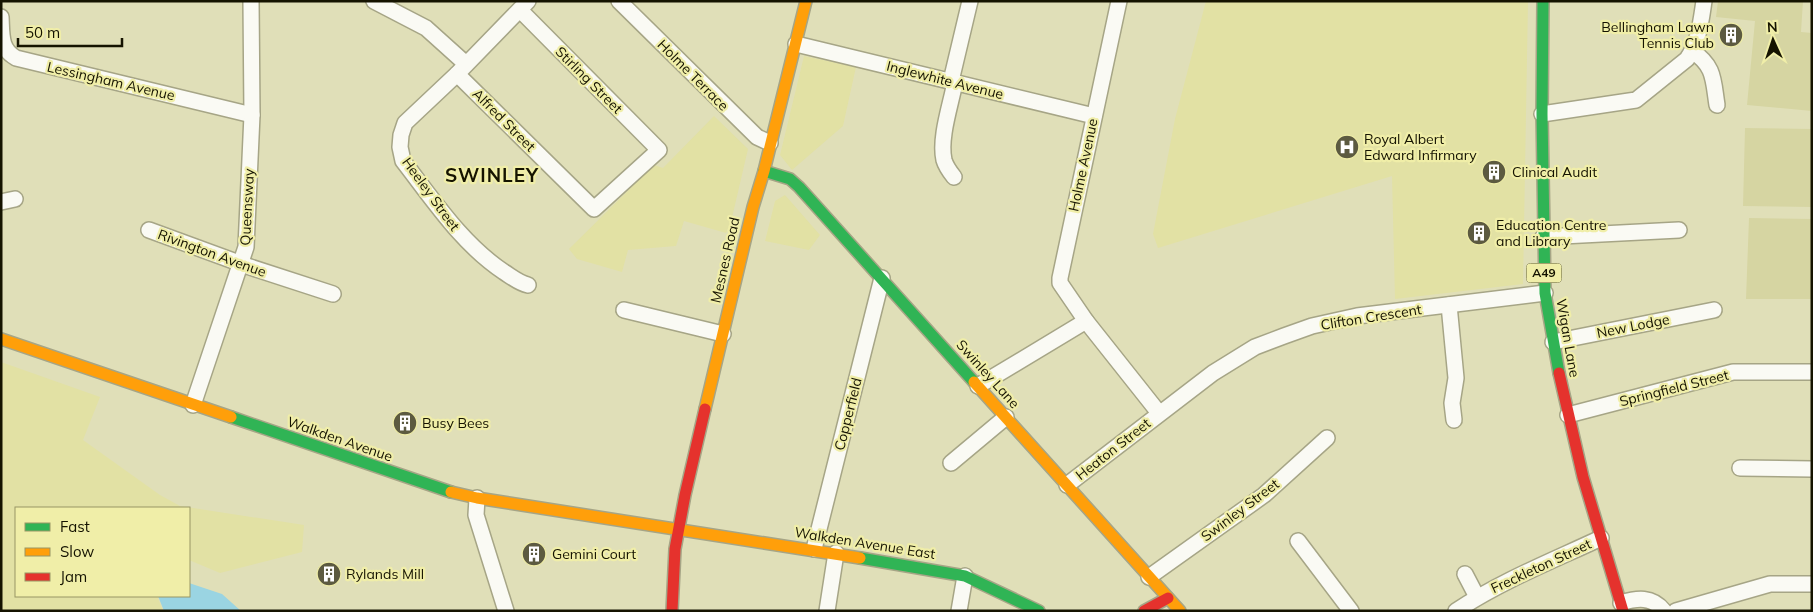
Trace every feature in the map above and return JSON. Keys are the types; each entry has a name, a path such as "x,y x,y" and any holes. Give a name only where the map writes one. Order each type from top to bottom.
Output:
{"main road":[{"name":"Mesnes Road","path":"672,611 674,561 685,495 753,207 764,171 806,1"},
{"name":"Wigan Lane","path":"1543,1 1542,114 1545,293 1568,415 1583,477 1622,607"},
{"name":"Swinley Lane","path":"764,171 782,176 795,183 1180,611"},
{"name":"Walkden Avenue","path":"1,339 439,488 477,498 679,528"},
{"name":"Walkden Avenue East","path":"679,528 814,549 965,576 1038,611"},
{"path":"1144,611 1168,598"}],"street":[{"name":"Queensway","path":"193,405 242,264 246,247 252,115 251,1"},
{"name":"Alfred Street","path":"374,1 426,28 462,69 594,209"},
{"name":"Holme Terrace","path":"619,1 757,137 770,142"},
{"path":"954,177 944,161 943,141 953,81 970,1"},
{"name":"Holme Avenue","path":"1119,1 1060,272 1060,284 1086,321 1159,413"},
{"path":"1542,114 1636,100 1687,59 1692,51 1700,26 1704,1"},
{"name":"Heeley Street","path":"524,6 405,123 400,147 403,161 459,234 490,263 521,284 528,285"},
{"name":"Stirling Street","path":"524,6 659,150 594,209"},
{"name":"Lessingham Avenue","path":"1,18 3,45 7,53 16,58 252,115"},
{"name":"Inglewhite Avenue","path":"796,44 1094,116"},
{"path":"1692,51 1704,59 1712,73 1718,105"},
{"name":"Rivington Avenue","path":"148,230 333,294"},
{"path":"1543,237 1679,230"},
{"name":"Copperfield","path":"814,549 882,278"},
{"name":"Clifton Crescent","path":"1159,413 1234,359 1255,347 1312,326 1357,316 1545,293"},
{"path":"1449,305 1456,378 1452,403 1454,420"},
{"path":"624,310 723,334"},
{"name":"New Lodge","path":"1553,342 1714,310"},
{"path":"978,386 1086,321"},
{"name":"Springfield Street","path":"1568,415 1733,372 1812,372"},
{"name":"Heaton Street","path":"1066,485 1159,413"},
{"path":"951,463 1006,417"},
{"name":"Swinley Street","path":"1149,577 1264,495 1327,438"},
{"path":"1740,468 1812,469"},
{"path":"477,498 476,515 506,611"},
{"name":"Freckleton Street","path":"1456,611 1477,597 1601,538"},
{"path":"1298,541 1351,611"},
{"path":"827,611 836,553"},
{"path":"1464,574 1477,597"},
{"path":"959,611 965,576"},
{"path":"1676,611 1770,584 1812,584"},
{"path":"1622,607 1637,598 1648,599 1664,611"}],"shaded area":[{"name":"Royal Albert Edward Infirmary","path":"1206,1 1528,1 1523,284 1395,299 1392,176 1158,248 1153,234 1175,119"},
{"path":"804,56 856,67 843,126 792,170 780,155"},
{"path":"714,116 748,149 731,222 726,233 684,221 676,246 628,250 622,272 577,259 569,249 654,165 663,168"},
{"path":"785,195 820,235 809,250 765,241 775,201"},
{"path":"1,362 100,397 83,440 160,495 180,506 187,507 15,507 15,597 157,597 163,611 1,611"},
{"path":"190,508 304,525 302,552 220,573 190,560"}],"green space":[{"path":"1718,1 1803,1 1801,32 1812,33 1812,111 1747,105 1755,21 1716,17"},
{"path":"1745,128 1812,129 1812,207 1743,206"},
{"path":"1749,218 1812,219 1812,299 1746,299"}],"water":[{"path":"190,583 222,594 241,611 164,611 158,597 190,597"}],"traffic: fast":[{"path":"1543,1 1542,114 1545,293 1559,373"},
{"path":"764,171 790,179 799,187 974,382"},
{"path":"231,417 451,492"},
{"path":"860,558 965,576 1039,611"}],"traffic: slow":[{"path":"705,409 753,207 764,171 806,1"},
{"path":"1,339 231,417"},
{"path":"974,382 1180,611"},
{"path":"451,492 477,498 860,558"}],"traffic: jam":[{"path":"1559,373 1583,477 1623,611"},
{"path":"672,611 675,549 685,495 705,409"},
{"path":"1144,611 1168,598"}],"place":[{"name":"Bellingham Lawn Tennis Club","path":"1731,35"},
{"name":"Royal Albert Edward Infirmary","path":"1347,147"},
{"name":"Clinical Audit","path":"1494,172"},
{"name":"Education Centre and Library","path":"1479,233"},
{"name":"Busy Bees","path":"405,423"},
{"name":"Gemini Court","path":"534,554"},
{"name":"Rylands Mill","path":"329,574"}],"district":[{"name":"SWINLEY","path":"492,175"}]}
